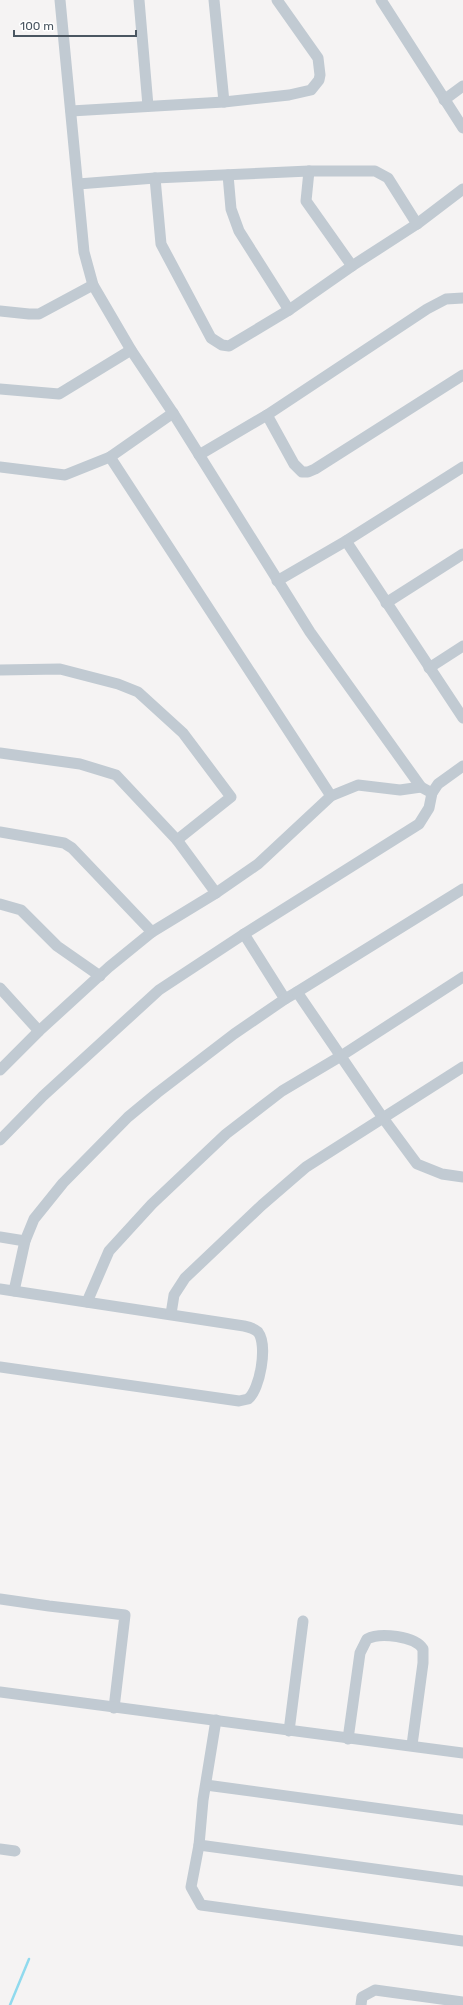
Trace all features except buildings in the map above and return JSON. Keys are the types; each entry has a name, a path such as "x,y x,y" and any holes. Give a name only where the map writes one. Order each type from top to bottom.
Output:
{"street":[{"path":"60,0 84,252 93,285 131,350 173,413 310,632 421,787 432,793"},
{"path":"139,0 148,106"},
{"path":"214,0 224,102"},
{"path":"71,111 224,102 300,94 311,90 319,80 320,69 318,58 277,0"},
{"path":"381,0 463,128"},
{"path":"444,100 463,86"},
{"path":"78,184 155,178 364,170 382,173 395,188 417,224"},
{"path":"309,171 306,201 352,266"},
{"path":"228,175 231,209 238,231 289,310"},
{"path":"155,178 161,244 211,338 222,345 229,346 289,310 352,266 417,224 463,189"},
{"path":"0,311 39,314 93,285"},
{"path":"199,455 267,415 427,310 446,299 463,298"},
{"path":"0,389 59,394 131,350"},
{"path":"267,415 294,464 302,472 308,472 463,375"},
{"path":"0,467 65,475 110,457 173,413"},
{"path":"110,457 330,796"},
{"path":"277,580 346,541 463,467"},
{"path":"346,541 463,718"},
{"path":"386,603 463,554"},
{"path":"429,668 463,646"},
{"path":"0,670 60,669 118,684 138,692 183,733 231,797 177,840"},
{"path":"0,753 80,764 116,775 177,840 216,893"},
{"path":"0,1140 43,1096 159,990 244,934 419,824 429,808 432,793 438,784 463,766"},
{"path":"0,1070 39,1031 152,932 216,893 258,864 330,796 358,785 400,790 421,787"},
{"path":"0,832 64,843 72,848 152,932"},
{"path":"14,1291 25,1241 38,1213 63,1183 128,1117 234,1034 285,999 463,889"},
{"path":"0,904 21,910 57,946 100,976"},
{"path":"244,934 285,999"},
{"path":"87,1302 108,1251 152,1204 226,1134 282,1091 341,1056 463,977"},
{"path":"0,988 39,1031"},
{"path":"297,992 383,1118 418,1164 442,1174 463,1177"},
{"path":"171,1314 174,1295 178,1286 262,1205 306,1167 349,1138 463,1067"},
{"path":"0,1237 25,1241"},
{"path":"0,1289 244,1326 254,1329 259,1333 262,1341 262,1364 260,1377 252,1396 239,1401 0,1366"},
{"path":"0,1599 125,1615 114,1708"},
{"path":"289,1731 304,1621"},
{"path":"348,1739 360,1653 368,1639 378,1635 410,1639 416,1641 423,1649 424,1663 412,1745"},
{"path":"0,1692 348,1739 412,1745 463,1753"},
{"path":"216,1720 199,1845 191,1887 200,1905 463,1941"},
{"path":"206,1785 463,1820"},
{"path":"199,1845 463,1881"},
{"path":"0,1849 15,1851"},
{"path":"362,2005 362,1997 375,1990 463,2002"}],"waterway":[{"path":"10,2005 29,1959"}]}
